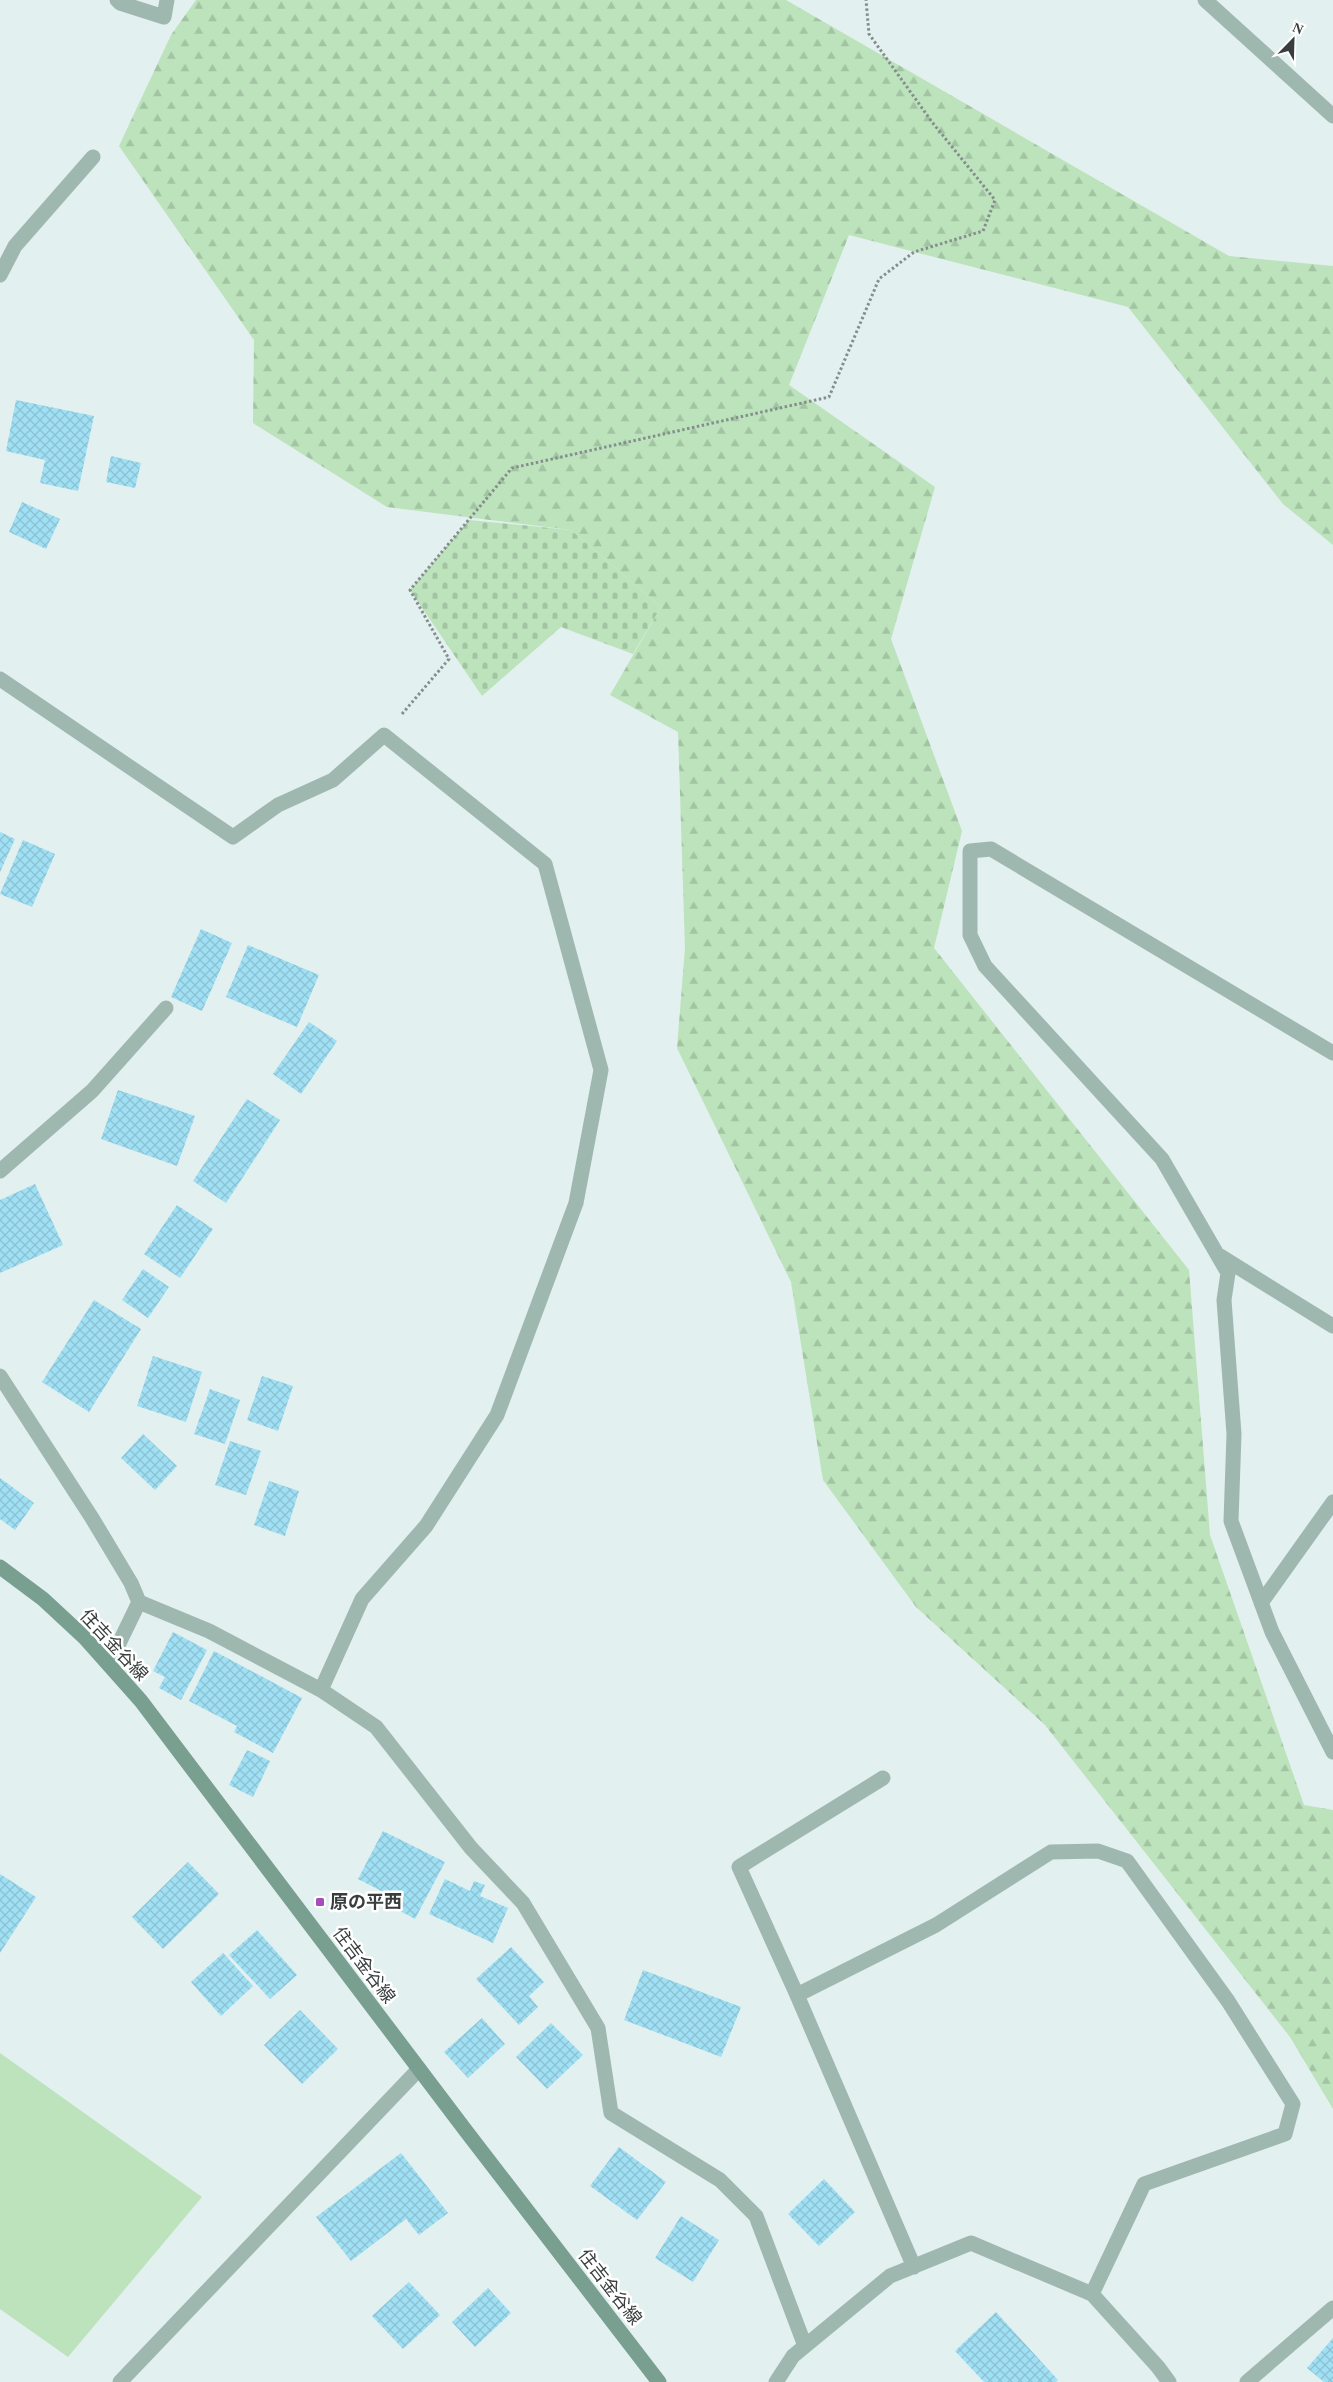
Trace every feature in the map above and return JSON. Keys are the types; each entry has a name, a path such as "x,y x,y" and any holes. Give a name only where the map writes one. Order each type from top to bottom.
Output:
{"main road":[{"name":"住吉金谷線","path":"0,1567 43,1599 85,1638 141,1701 419,2069 659,2382"}],"street":[{"path":"117,0 120,3 164,17 167,0"},
{"path":"1205,0 1333,116"},
{"path":"0,275 15,246 93,156"},
{"path":"0,679 233,837 278,805 333,780 384,736 545,864 601,1070 576,1203 497,1415 426,1526 362,1599 321,1690"},
{"path":"1333,1053 991,849 970,851 970,935 985,966 1162,1158 1228,1274 1224,1300 1234,1434 1231,1521 1272,1632 1333,1752"},
{"path":"0,1171 92,1091 166,1008"},
{"path":"1217,1254 1333,1326"},
{"path":"0,1376 92,1518 131,1583 139,1602 209,1631 321,1690 376,1727 471,1848 524,1903 598,2028 611,2113 720,2180 756,2216 805,2346"},
{"path":"1261,1603 1333,1502"},
{"path":"109,1664 139,1602"},
{"path":"882,1778 739,1867 797,1995 914,2266"},
{"path":"797,1995 936,1925 1051,1852 1098,1850 1127,1861 1228,2001 1293,2104 1285,2134 1144,2184 1092,2294"},
{"path":"120,2382 419,2069"},
{"path":"776,2382 793,2356 890,2276 971,2243 1092,2294 1158,2366 1169,2382"},
{"path":"1247,2382 1333,2308"}],"path":[{"path":"384,736 449,659 410,590 512,468 829,397 879,279 914,252 983,231 995,200 932,122 870,34 866,0"}],"green space":[{"path":"196,0 786,0 1229,256 1333,266 1333,545 1283,504 1128,307 849,235 789,385 935,487 891,639 962,831 934,948 1189,1270 1210,1535 1304,1805 1333,1810 1333,2109 1290,2037 1045,1725 916,1607 823,1480 791,1282 677,1048 685,948 678,732 610,695 661,607 571,530 387,507 253,423 254,340 119,146 171,35"},
{"path":"469,520 571,530 661,607 633,654 561,627 482,696 410,590"},
{"path":"0,2053 202,2197 68,2357 0,2309"}],"building":[{"path":"16,400 94,416 78,491 40,483 45,460 6,451"},
{"path":"111,456 141,463 135,488 106,482"},
{"path":"22,502 60,519 46,549 9,532"},
{"path":"0,832 15,839 0,872"},
{"path":"23,840 55,854 32,907 0,894"},
{"path":"201,929 232,943 202,1011 171,997"},
{"path":"248,945 319,975 297,1027 226,997"},
{"path":"309,1022 337,1041 301,1094 273,1074"},
{"path":"118,1090 195,1116 177,1166 101,1139"},
{"path":"247,1099 280,1120 226,1203 193,1181"},
{"path":"35,1184 63,1245 0,1273 0,1200"},
{"path":"177,1205 213,1229 180,1278 144,1254"},
{"path":"143,1269 169,1287 148,1318 122,1300"},
{"path":"94,1300 141,1329 89,1412 42,1382"},
{"path":"153,1356 202,1372 186,1422 137,1406"},
{"path":"262,1376 293,1386 278,1431 247,1420"},
{"path":"210,1389 240,1400 225,1444 194,1434"},
{"path":"143,1434 177,1466 155,1490 121,1458"},
{"path":"230,1441 261,1451 246,1495 215,1485"},
{"path":"0,1478 34,1503 15,1530 0,1519"},
{"path":"269,1481 299,1491 285,1536 254,1525"},
{"path":"173,1632 207,1650 181,1700 159,1688 165,1677 153,1671"},
{"path":"214,1651 302,1698 273,1753 234,1732 237,1726 189,1701"},
{"path":"247,1750 270,1761 253,1797 229,1785"},
{"path":"383,1831 445,1862 415,1919 393,1907 397,1899 358,1879"},
{"path":"188,1862 219,1894 163,1949 132,1917"},
{"path":"0,1874 36,1897 0,1953"},
{"path":"445,1879 470,1891 474,1881 485,1885 480,1896 508,1908 493,1943 429,1914"},
{"path":"257,1930 297,1975 270,1999 229,1955"},
{"path":"511,1947 544,1982 529,1996 538,2007 519,2025 476,1979"},
{"path":"223,1953 253,1986 221,2016 191,1982"},
{"path":"643,1970 741,2007 721,2057 624,2020"},
{"path":"300,2010 338,2049 302,2084 264,2045"},
{"path":"482,2018 505,2044 468,2078 444,2052"},
{"path":"551,2023 583,2055 547,2089 516,2057"},
{"path":"619,2147 666,2182 637,2220 590,2186"},
{"path":"401,2153 448,2213 419,2235 406,2219 351,2261 316,2217"},
{"path":"824,2179 855,2212 819,2246 788,2214"},
{"path":"681,2216 719,2240 693,2282 655,2258"},
{"path":"409,2282 440,2315 403,2349 372,2316"},
{"path":"488,2288 511,2313 475,2347 452,2322"},
{"path":"996,2312 1058,2380 1056,2382 984,2382 955,2351"},
{"path":"1333,2338 1333,2382 1324,2382 1307,2368"}],"place":[{"name":"原の平西","path":"320,1902"}]}
